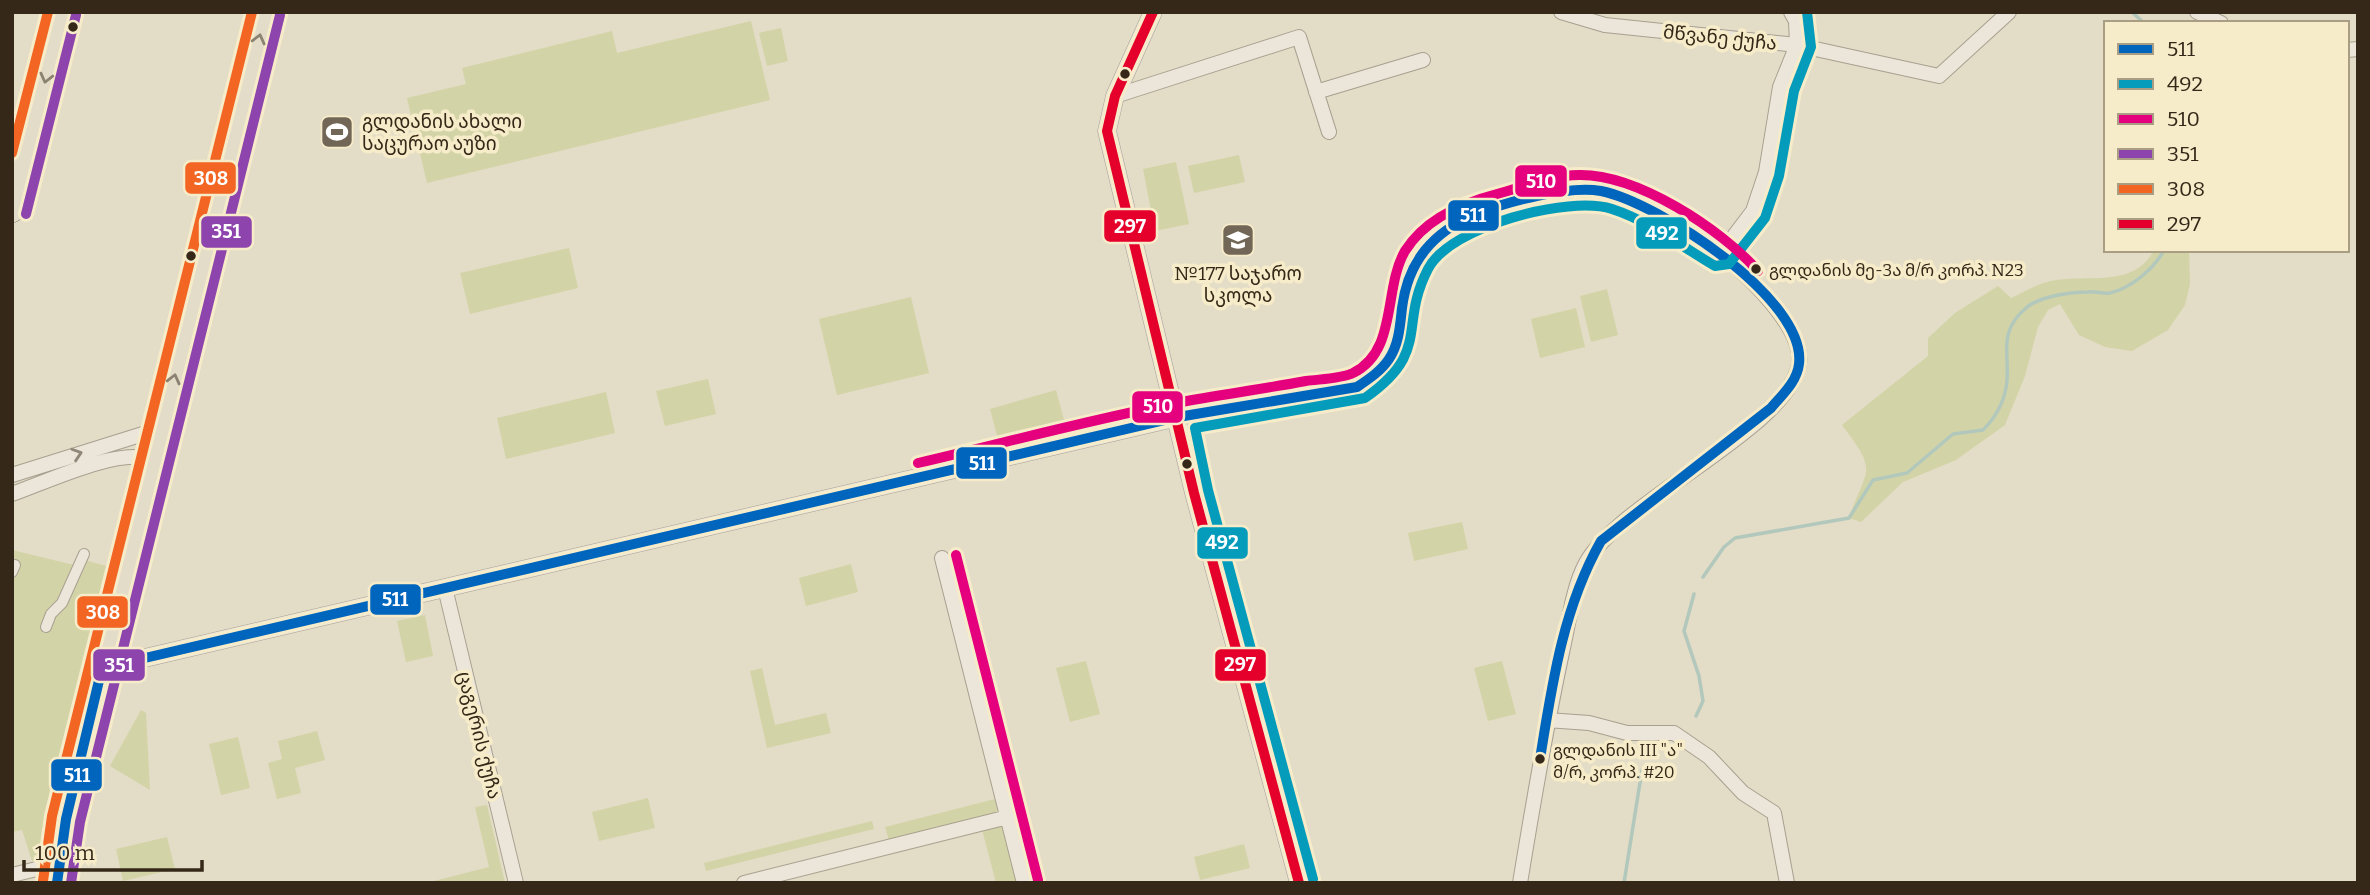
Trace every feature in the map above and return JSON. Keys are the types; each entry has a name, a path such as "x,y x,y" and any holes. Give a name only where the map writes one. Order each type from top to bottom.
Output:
{"main road":[{"path":"12,211 62,12"},
{"path":"57,874 102,668 265,12"}],"street":[{"path":"1153,12 1115,96 1107,131 1178,417 1194,493 1299,883"},
{"name":"მწვანე ქუჩა","path":"1561,12 1605,24 1797,45 1939,76 2009,12"},
{"path":"1721,253 1753,211 1766,172 1780,87 1797,45 1796,21 1791,12"},
{"path":"2197,12 2217,21"},
{"path":"1115,96 1299,37 1329,132"},
{"path":"1316,92 1423,60"},
{"path":"102,668 1178,417 1357,387 1377,376 1391,359 1398,340 1408,282 1416,260 1427,245 1447,229 1479,213 1580,188 1601,191 1641,207 1721,253 1784,319 1796,336 1799,364 1791,385 1771,408 1601,541 1585,566 1547,720 1520,883"},
{"path":"12,475 143,434 154,429 165,416"},
{"path":"12,494 118,458 137,456 148,460 151,469"},
{"path":"46,627 51,614 62,603 83,554"},
{"path":"942,558 1024,883"},
{"name":"ცაგერის ქუჩა","path":"445,588 516,883"},
{"path":"1547,720 1589,723 1627,733 1674,733 1709,757 1742,793 1774,813 1787,883"},
{"path":"744,883 1007,817"},
{"path":"12,875 57,874"}],"green space":[{"path":"751,21 770,100 427,183 407,98 466,84 462,68 612,31 617,53"},
{"path":"781,28 788,61 767,66 759,33"},
{"path":"1239,155 1245,182 1194,193 1188,166"},
{"path":"1176,162 1189,224 1155,231 1143,169"},
{"path":"569,248 578,288 470,314 460,273"},
{"path":"2153,252 2189,252 2190,284 2185,305 2168,330 2132,351 2105,347 2079,335 2060,304 2048,310 2038,327 2025,376 2005,425 1956,460 1903,482 1861,522 1849,518 1866,470 1861,453 1842,425 1928,356 1928,338 1955,313 1998,286 2011,298 2047,282 2120,276 2145,263"},
{"path":"1607,289 1618,335 1591,342 1580,296"},
{"path":"911,297 929,373 837,395 819,319"},
{"path":"1576,308 1585,347 1540,358 1531,319"},
{"path":"708,379 716,414 665,426 656,391"},
{"path":"1056,390 1064,420 998,439 990,409"},
{"path":"606,392 615,433 506,459 497,418"},
{"path":"1462,522 1468,549 1414,561 1408,533"},
{"path":"12,550 74,565 76,558 118,569 61,799 55,800 45,854 32,861 22,830 12,832"},
{"path":"851,564 858,592 806,606 799,578"},
{"path":"425,615 433,656 406,662 397,621"},
{"path":"1086,661 1100,714 1070,722 1056,668"},
{"path":"1502,661 1516,714 1488,721 1474,668"},
{"path":"762,668 775,725 826,713 831,733 767,748 750,671"},
{"path":"141,710 146,713 150,790 110,766"},
{"path":"317,731 325,760 295,768 301,793 277,799 268,763 282,759 278,741"},
{"path":"238,737 250,788 221,795 209,744"},
{"path":"648,798 655,828 599,841 592,812"},
{"path":"995,799 1017,883 996,883 979,818 889,841 885,827"},
{"path":"487,805 505,883 426,883 489,867 475,807"},
{"path":"872,821 874,829 706,871 704,863"},
{"path":"167,837 175,869 123,881 116,849"},
{"path":"1244,844 1250,868 1200,880 1194,857"}],"waterway":[{"path":"2132,12 2142,21"},
{"path":"1703,577 1724,547 1735,538 1849,518 1873,480 1907,473 1953,434 1983,430 2003,400 2007,377 2008,337 2016,318 2026,308 2039,300 2056,296 2081,292 2110,293 2126,287 2141,277 2163,252"},
{"path":"1694,594 1684,631 1699,676 1703,701 1696,716"},
{"path":"1624,883 1642,770"}],"transit line":[{"name":"308","path":"12,153 48,12"},
{"name":"308","path":"43,881 52,816 252,12"},
{"name":"297","path":"1153,12 1115,96 1107,131 1194,493 1299,883"},
{"name":"492","path":"1313,879 1208,490 1195,428 1365,398 1399,366 1410,338 1419,289 1428,269 1440,254 1485,227 1512,218 1568,206 1612,209 1652,227 1715,266 1729,264 1765,218 1779,176 1794,91 1811,47 1807,12"},
{"name":"351","path":"26,214 76,15"},
{"name":"351","path":"71,883 80,822 280,15"},
{"name":"510","path":"918,463 1143,410 1353,373 1367,363 1377,350 1388,318 1398,266 1405,251 1423,230 1445,214 1471,202 1548,179 1579,175 1602,177 1651,194 1723,238 1758,271"},
{"name":"511","path":"102,668 1178,417 1357,387 1379,371 1392,353 1410,276 1425,250 1435,239 1461,221 1504,204 1555,192 1601,191 1626,199 1690,233 1724,257 1755,284 1779,311 1795,338 1799,364 1792,382 1771,408 1601,541 1577,593 1568,620 1540,759"},
{"name":"510","path":"956,555 1038,880"},
{"name":"511","path":"57,883 66,819 102,668"}],"place":[{"name":"გლდანის ახალი საცურაო აუზი","path":"337,132"},
{"name":"№177 საჯარო სკოლა","path":"1238,240"},
{"name":"გლდანის მე-3ა მ/რ კორპ. N23","path":"1756,269"},
{"name":"გლდანის III \"ა\" მ/რ, კორპ. #20","path":"1540,759"}]}
